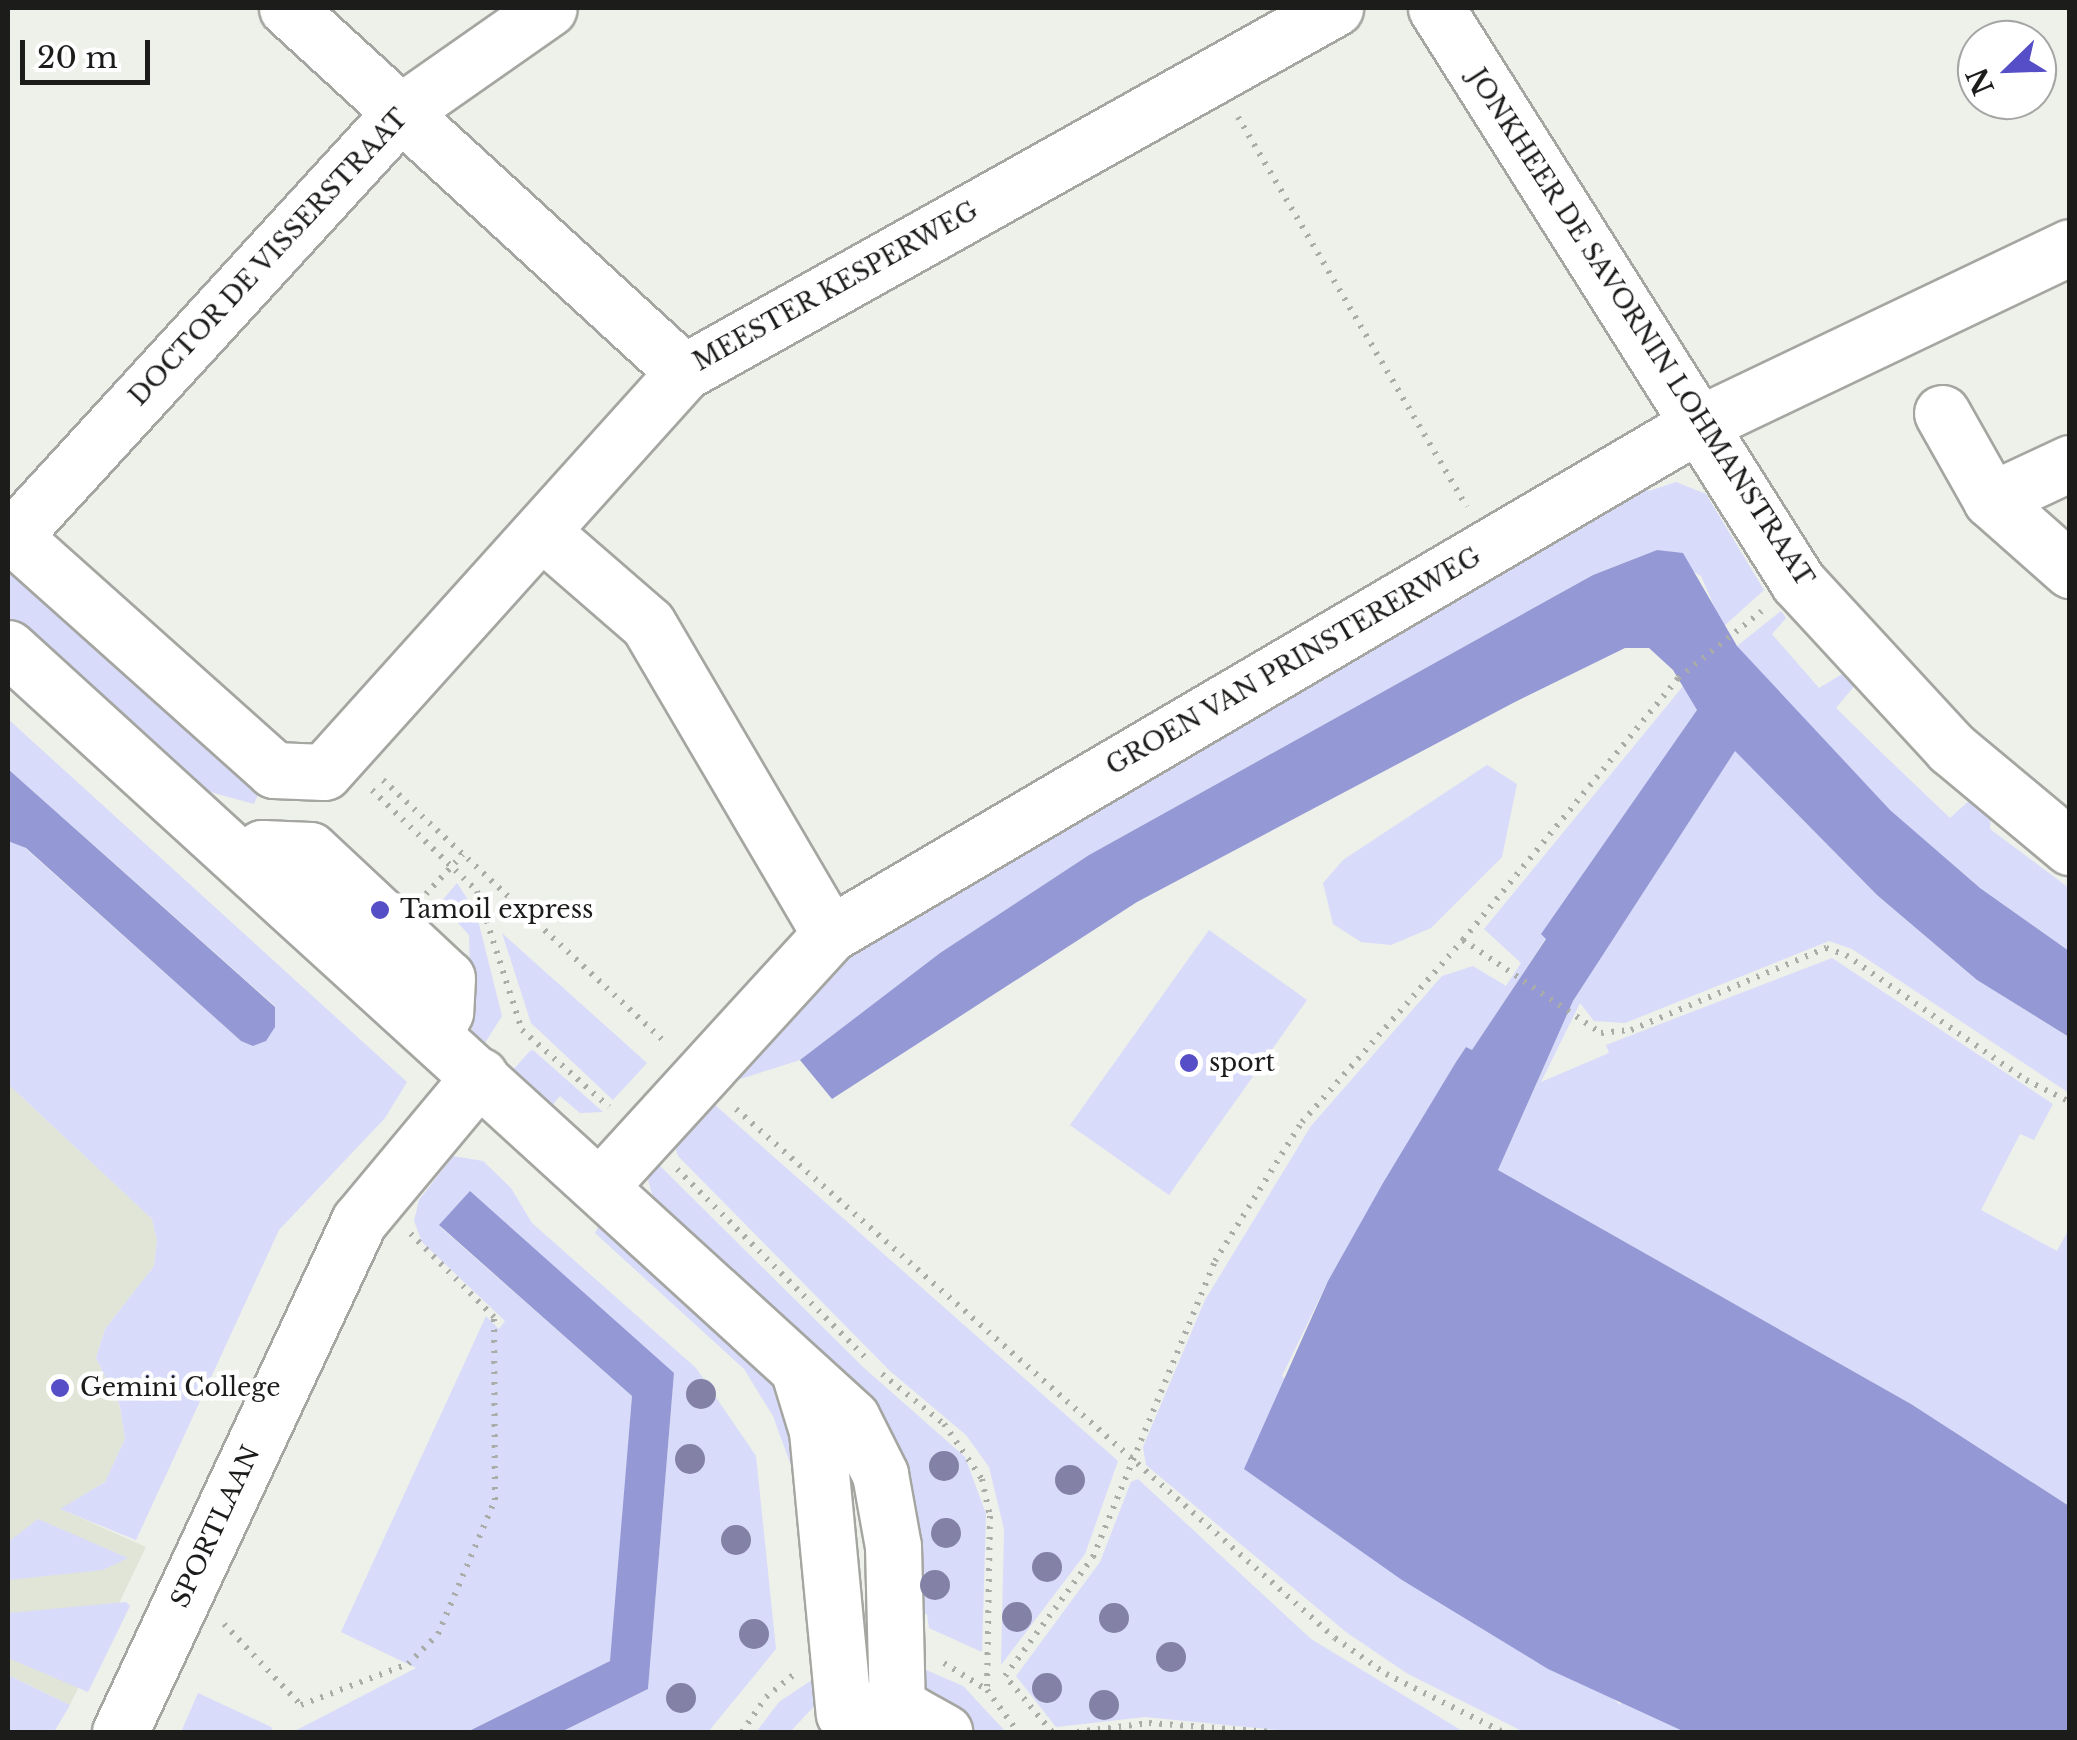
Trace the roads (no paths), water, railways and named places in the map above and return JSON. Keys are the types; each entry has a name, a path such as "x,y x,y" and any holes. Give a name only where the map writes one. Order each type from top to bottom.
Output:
{"street":[{"path":"287,8 684,372"},
{"name":"DOCTOR DE VISSERSTRAAT","path":"10,534 402,111 549,8"},
{"name":"MEESTER KESPERWEG","path":"10,534 274,770 324,772 684,372 1335,8"},
{"name":"JONKHEER DE SAVORNIN LOHMANSTRAAT","path":"1436,8 1798,582 1951,748 2070,847"},
{"name":"GROEN VAN PRINSTERERWEG","path":"600,1186 830,934 1697,426 2070,247"},
{"path":"1942,413 1991,500 2070,570"},
{"path":"1991,500 2070,463"},
{"path":"542,532 648,624 830,934"},
{"path":"8,648 246,860 852,1418 880,1474 921,1721 829,1723 816,1432 799,1372"},
{"name":"SPORTLAAN","path":"120,1732 324,1292 376,1200 480,1076"}],"water":[{"path":"1657,550 1683,553 1737,646 1890,810 1980,888 2069,951 2069,1037 1977,980 1877,895 1735,751 1573,1001 1498,1170 1911,1404 2069,1506 2069,1732 1685,1732 1548,1669 1402,1580 1244,1469 1328,1281 1383,1183 1456,1062 1466,1047 1472,1050 1546,939 1541,934 1697,710 1673,670 1649,648 1625,648 1513,703 1137,902 832,1099 800,1060 940,953 1089,855 1593,575"},
{"path":"8,769 275,1007 275,1027 266,1041 253,1046 241,1041 26,848 8,841"},
{"path":"470,1191 674,1373 648,1689 561,1732 467,1732 610,1661 632,1396 439,1225"}],"place":[{"name":"Tamoil express","path":"380,910"},
{"name":"sport","path":"1189,1063"},
{"name":"Gemini College","path":"60,1388"}]}
